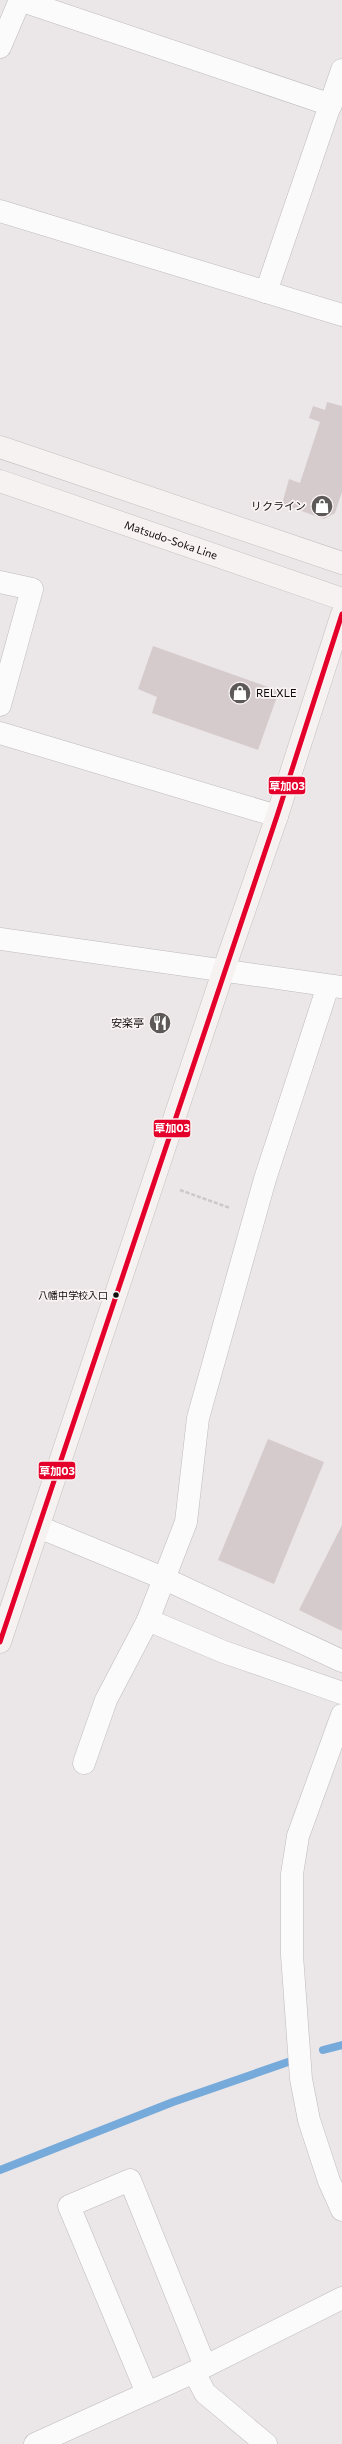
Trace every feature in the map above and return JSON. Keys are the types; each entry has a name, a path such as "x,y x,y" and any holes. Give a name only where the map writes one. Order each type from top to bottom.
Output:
{"main road":[{"path":"0,447 342,563"},
{"name":"Matsudo-Soka Line","path":"0,481 342,599"},
{"path":"0,1642 224,969 277,816 342,614"}],"street":[{"path":"0,47 20,0 330,105"},
{"path":"266,292 342,70"},
{"path":"0,211 342,315"},
{"path":"0,582 32,589 0,705"},
{"path":"0,734 277,816"},
{"path":"0,939 224,969 335,986 265,1179 214,1357 198,1418 186,1522 148,1620 106,1700 84,1763"},
{"path":"38,1527 163,1578 342,1661"},
{"path":"148,1620 224,1652 342,1693"},
{"path":"342,1715 298,1836 292,1874 292,1955 301,2078 309,2120 329,2181 342,2210"},
{"path":"146,2393 69,2206 130,2180 199,2369 205,2393 266,2444"},
{"path":"35,2444 199,2369 342,2298"}],"path":[{"path":"180,1190 203,1198"}],"building":[{"path":"327,402 342,406 342,492 335,513 324,519 282,504 289,479 300,483 320,422 309,418 313,406 325,410"},
{"path":"153,646 279,691 258,750 152,713 157,697 138,689"},
{"path":"268,1439 324,1462 274,1584 218,1560"},
{"path":"342,1525 342,1631 299,1610"}],"waterway":[{"path":"323,2050 342,2045"},
{"path":"0,2170 173,2102 291,2061"}],"transit line":[{"name":"草加03","path":"0,1642 277,816 342,614"}],"place":[{"name":"リクライン","path":"322,506"},
{"name":"RELXLE","path":"240,693"},
{"name":"安楽亭","path":"160,1023"},
{"name":"八幡中学校入口","path":"116,1295"}]}
